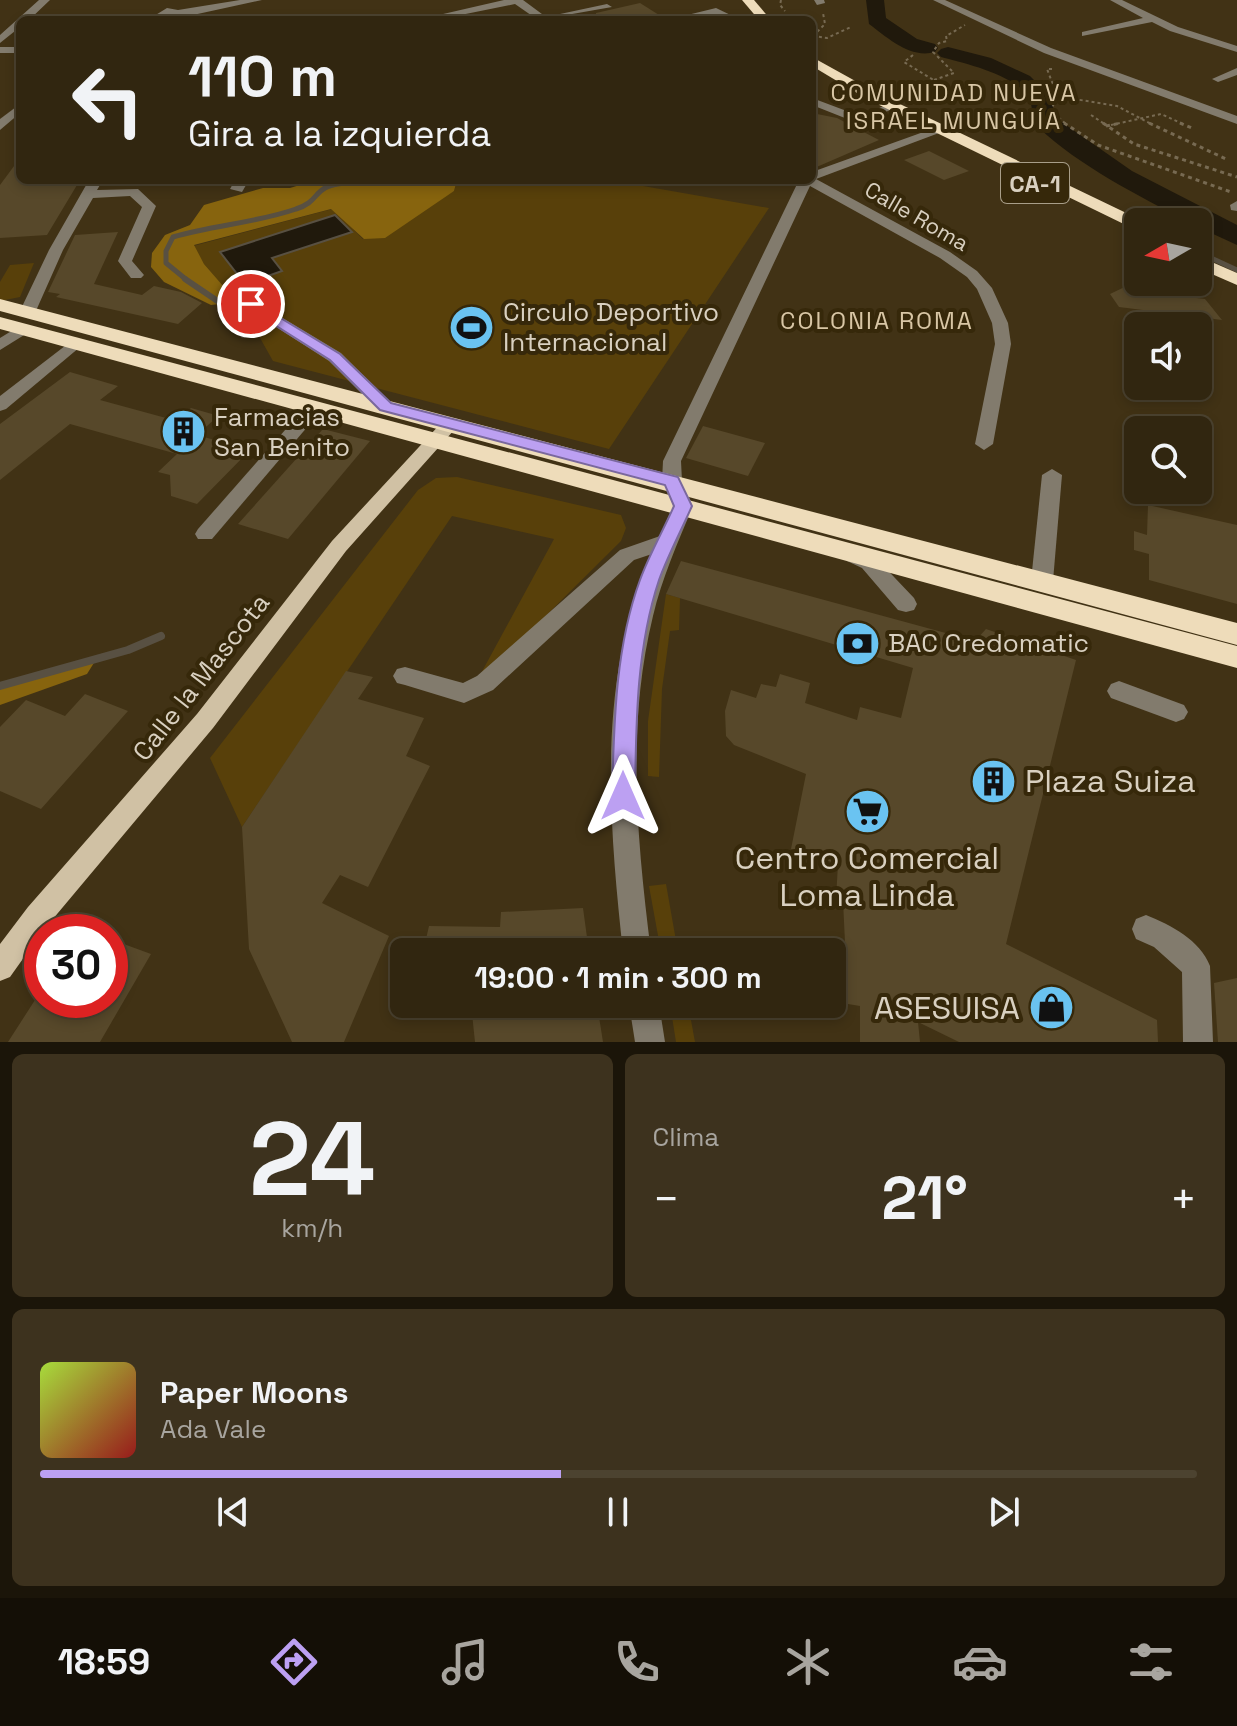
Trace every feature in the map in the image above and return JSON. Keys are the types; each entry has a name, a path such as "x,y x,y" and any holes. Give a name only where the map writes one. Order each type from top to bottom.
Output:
{"highway":[{"path":"748,0 762,16"},
{"name":"CA-1","path":"816,64 933,133 1124,225"},
{"name":"CA-1","path":"840,96 888,108 1124,218"},
{"path":"1212,259 1237,271"},
{"path":"1212,268 1237,280"},
{"path":"0,305 25,321 74,344 314,408 672,481 1237,634"},
{"path":"0,323 25,321 385,407 443,433 683,506 1237,657"}],"main road":[{"name":"Calle la Mascota","path":"0,967 38,917 205,721 339,546 443,433"}],"street":[{"path":"27,16 45,0"},
{"path":"178,13 257,0"},
{"path":"441,16 517,0 545,16"},
{"path":"525,0 546,16"},
{"path":"938,0 969,17 1082,65 1237,120"},
{"path":"1115,0 1151,19 1237,49"},
{"path":"564,16 607,7"},
{"path":"691,16 716,11 727,16"},
{"path":"1086,34 1151,19"},
{"path":"0,40 16,26"},
{"path":"1218,79 1237,71"},
{"path":"825,106 840,96"},
{"path":"816,103 860,120 888,108"},
{"path":"0,126 16,111"},
{"path":"816,176 933,133"},
{"name":"Calle Roma","path":"816,183 952,259 984,288 1000,323 1003,344 984,444"},
{"path":"0,345 25,321 93,184"},
{"path":"636,938 624,821 626,712 632,657 649,581 683,506 672,481 672,461 807,184"},
{"path":"86,194 133,192 149,206 125,261 136,275"},
{"path":"251,304 335,357 385,407"},
{"path":"0,405 74,344"},
{"path":"205,534 314,408"},
{"path":"1042,581 1052,475"},
{"path":"405,676 464,693 485,683 627,555 665,542"},
{"path":"844,550 869,563 906,604"},
{"path":"1119,691 1176,712"},
{"path":"1146,929 1164,937 1196,966 1198,1042"},
{"path":"646,1018 650,1042"}],"path":[{"path":"781,0 780,5 785,11"},
{"path":"816,33 825,24 820,5"},
{"path":"816,37 827,38 852,29 850,24"},
{"path":"934,80 954,73 933,52 939,43 947,41 946,36 966,25"},
{"path":"888,108 943,90 944,86 904,62 913,55"},
{"path":"1082,65 1047,69 1056,83 1052,114 1098,145 1237,194"},
{"path":"1056,96 1117,106 1198,149 1226,159"},
{"path":"1106,126 1161,114 1194,129"},
{"path":"1091,115 1141,147 1237,177"}],"shaded area":[{"path":"303,184 456,184 454,191 385,238 364,239 331,209 194,245 204,264 237,302 211,305 164,282 151,267 152,253 165,235 190,225 204,205 263,188 290,188"},
{"name":"Circulo Deportivo Internacional","path":"456,184 632,184 769,208 609,449 273,361 246,313 204,264 193,246 332,209 363,239 454,191"},
{"path":"335,215 352,232 272,258 282,271 245,284 220,252"},
{"path":"34,263 20,297 0,301 0,282 10,265"},
{"path":"457,477 621,515 626,528 621,541 486,675 479,677 554,539 452,516 242,827 210,758 418,490 436,478"},
{"path":"666,594 680,598 679,630 670,631 662,689 659,777 648,776 648,721"},
{"path":"97,658 87,674 0,705 0,686"},
{"path":"666,884 676,938 658,938 649,886"},
{"path":"672,1018 691,1018 695,1042 676,1042"}],"building":[{"path":"640,3 661,16 596,16 596,13"},
{"path":"816,114 837,118 879,140 816,167"},
{"path":"929,151 969,171 944,180 904,160"},
{"path":"16,163 16,184 78,184 47,235 0,238 0,185"},
{"path":"118,232 94,284 142,295 154,286 181,292 202,303 178,324 56,297 60,294 48,292 75,235"},
{"path":"1124,287 1124,296 1205,299 1222,320 1212,319 1212,312 1159,312 1119,307 1110,294"},
{"path":"70,372 118,386 100,400 177,421 191,408 212,414 217,417 197,435 250,450 197,504 171,496 170,475 158,472 177,454 70,424 0,480 0,424"},
{"path":"703,426 765,443 748,476 686,458"},
{"path":"323,429 370,441 288,539 238,524"},
{"path":"1148,505 1237,525 1237,604 1149,580 1149,554 1134,550 1134,531 1147,535"},
{"path":"681,561 975,641 986,629 1076,660 1006,944 1157,1020 1158,1042 959,1042 918,1022 920,1042 860,1042 860,1006 848,1004 843,901 836,899 838,864 791,849 806,774 734,745 726,736 725,711 731,690 756,698 761,684 776,687 780,674 810,683 805,703 857,720 860,707 901,718 913,668 666,594"},
{"path":"346,671 373,677 358,699 424,718 406,756 430,766 368,887 340,875 322,903 389,936 344,1042 292,1042 249,949 242,827"},
{"path":"85,694 128,711 41,809 0,791 0,727 26,700 65,716"},
{"path":"583,908 587,938 426,938 429,926 500,927 501,912"},
{"path":"128,946 151,954 128,994"},
{"path":"1237,978 1237,1042 1218,1042 1214,983"},
{"path":"24,1017 114,1018 100,1042 8,1042"},
{"path":"472,1018 599,1018 603,1042 475,1042"}],"waterway":[{"path":"875,0 876,20 910,44 928,48"},
{"path":"948,53 984,63 1022,80 1039,96 1045,121 1123,177 1237,236"},
{"path":"188,281 166,263 166,251 173,237 281,214 307,204 321,190 339,184"},
{"path":"1212,258 1237,270"},
{"path":"185,279 219,302 243,335"},
{"path":"0,686 128,650 161,636"}],"place":[{"name":"Circulo Deportivo Internacional","path":"472,327"},
{"name":"Farmacias San Benito","path":"183,432"},
{"name":"BAC Credomatic","path":"857,643"},
{"name":"Plaza Suiza","path":"994,781"},
{"name":"Centro Comercial Loma Linda","path":"867,811"},
{"name":"ASESUISA","path":"1051,1008"}],"district":[{"name":"COMUNIDAD NUEVA ISRAEL MUNGUÍA","path":"954,106"},
{"name":"COLONIA ROMA","path":"877,320"}],"route":[{"path":"251,304 311,339 335,357 385,407 672,481 683,506 649,581 632,657 626,712 623,796"}]}
